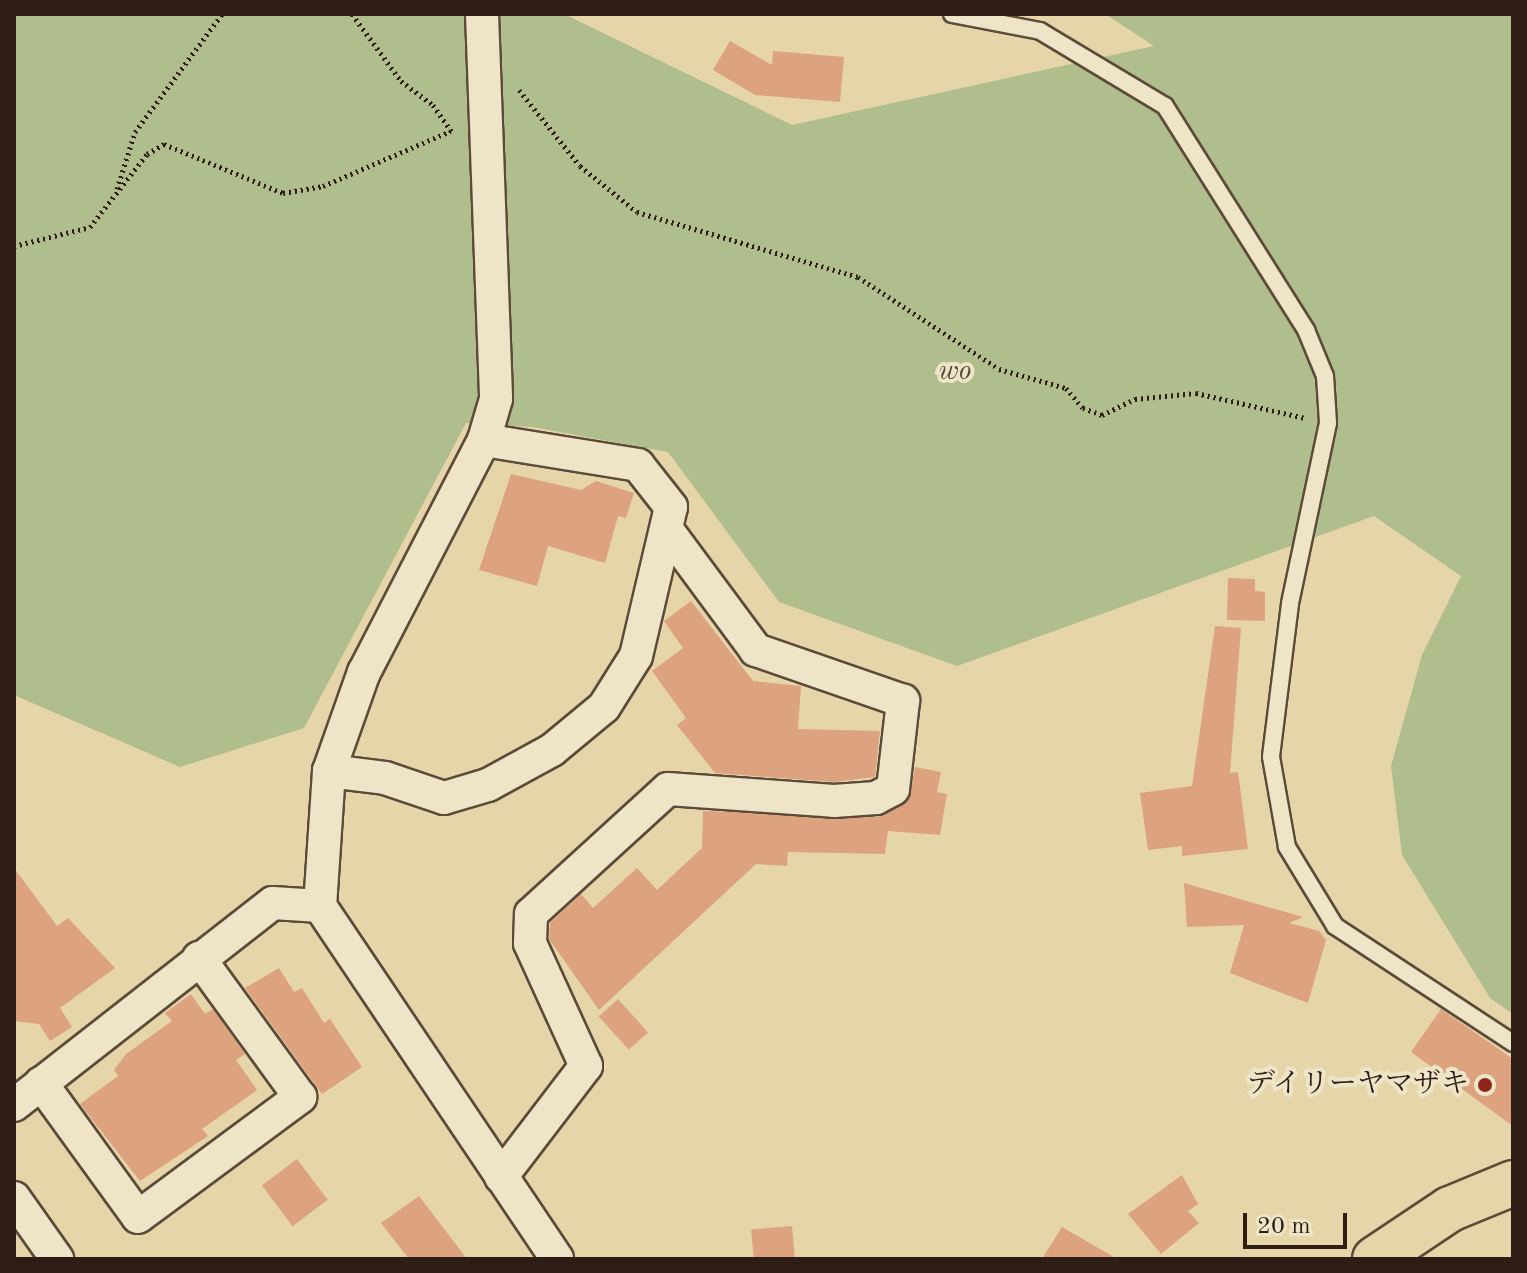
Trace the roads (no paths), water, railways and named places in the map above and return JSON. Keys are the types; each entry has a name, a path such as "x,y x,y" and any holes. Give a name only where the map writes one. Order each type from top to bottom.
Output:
{"main road":[{"path":"1375,1259 1450,1209 1513,1183"}],"street":[{"path":"484,29 498,323 496,399 484,440 370,660 329,771 319,834 320,906 557,1259"},
{"path":"329,771 385,778 444,798 488,785 552,750 604,707 636,656 668,531 671,507 638,465 484,440"},
{"path":"501,1177 586,1066 530,943 531,914 668,789 834,801 876,798 893,789 903,701 756,650 668,531"},
{"path":"14,1105 273,903 320,906"},
{"path":"41,1083 138,1217 300,1097 199,958"},
{"path":"14,1198 57,1259"}],"lane":[{"path":"952,14 1040,31 1165,106 1306,330 1325,376 1328,423 1290,604 1271,757 1287,847 1335,926 1513,1043"}],"place":[{"name":"デイリーヤマザキ","path":"1485,1085"}],"park label":[{"name":"wo","path":"955,372"}]}
